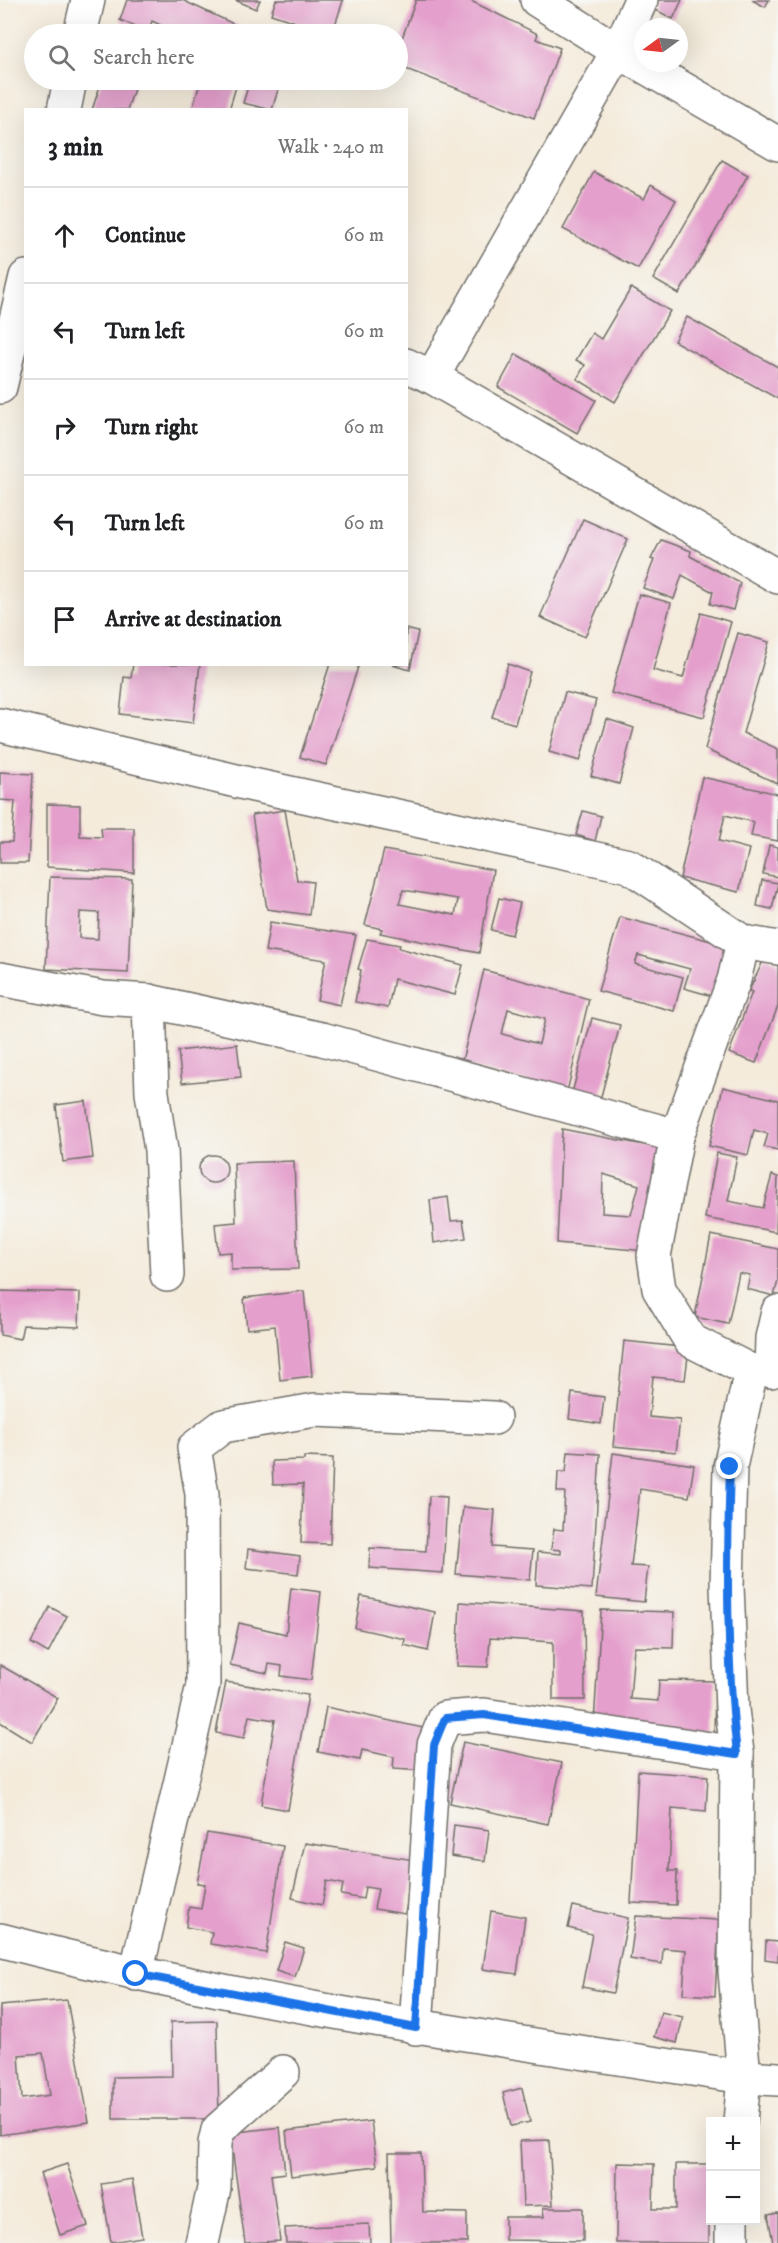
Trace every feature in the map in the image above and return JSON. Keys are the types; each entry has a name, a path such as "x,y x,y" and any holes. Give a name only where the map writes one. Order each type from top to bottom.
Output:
{"street":[{"path":"82,24 88,0"},
{"path":"537,0 618,51 778,144"},
{"path":"641,0 618,51 419,371 778,577"},
{"path":"64,108 68,90"},
{"path":"0,387 24,285"},
{"path":"0,725 253,785 629,866 743,942 778,948"},
{"path":"743,942 734,980 677,1137 657,1228 654,1256 659,1289 690,1340 766,1372"},
{"path":"0,979 103,998 149,1001 322,1039 677,1137"},
{"path":"149,1001 152,1093 161,1150 167,1275"},
{"path":"740,2117 744,2077 735,1971 737,1754 732,1708 727,1586 730,1467 766,1372 778,1312"},
{"path":"136,1974 203,1685 202,1494 194,1448 223,1426 315,1410 494,1418"},
{"path":"416,2028 434,1745 445,1718 484,1715 737,1754"},
{"path":"0,1940 136,1974 416,2028 744,2077 778,2079"},
{"path":"202,2243 214,2188 215,2143 218,2130 283,2072"},
{"path":"732,2225 732,2243"}],"building":[{"path":"127,0 182,0 234,24 158,24 152,21 151,24 129,24 120,20"},
{"path":"235,0 260,0 256,9"},
{"path":"276,0 343,1 335,24 302,24 271,14"},
{"path":"416,0 469,0 538,34 536,39 560,48 534,118 408,70 407,24"},
{"path":"655,0 682,0 673,18 652,8"},
{"path":"752,0 769,0 765,7"},
{"path":"99,90 134,90 128,108 93,108"},
{"path":"198,90 235,90 230,108 193,108"},
{"path":"247,90 278,90 273,108 243,103"},
{"path":"722,160 748,175 679,294 653,279"},
{"path":"594,172 644,199 651,185 676,200 638,269 563,229"},
{"path":"631,288 670,311 615,402 577,379 585,365 576,360 592,333 601,339"},
{"path":"687,317 778,367 778,399 674,341"},
{"path":"516,354 596,400 577,433 498,387"},
{"path":"583,519 628,539 585,637 540,617"},
{"path":"661,540 691,551 690,556 740,583 733,610 710,604 713,592 682,575 674,599 643,588 654,560 651,559"},
{"path":"639,594 671,603 653,670 683,678 701,613 731,622 704,717 611,693"},
{"path":"408,630 418,632 410,670 396,666 408,666"},
{"path":"738,633 769,642 743,733 778,749 778,784 705,749"},
{"path":"508,664 530,672 515,724 492,717"},
{"path":"133,666 200,666 193,723 120,714 124,677 131,678"},
{"path":"329,666 358,666 326,765 300,757"},
{"path":"565,692 596,700 580,761 549,752"},
{"path":"607,719 634,728 619,784 591,776"},
{"path":"0,772 33,774 28,863 0,863 0,842 12,842 15,801 0,800"},
{"path":"702,777 778,794 778,841 751,836 754,822 725,815 719,841 749,849 739,892 680,878"},
{"path":"47,804 80,805 80,836 102,837 101,828 134,828 134,873 47,867"},
{"path":"285,810 297,880 313,882 309,915 267,909 252,815"},
{"path":"583,811 601,816 595,841 576,835"},
{"path":"769,845 778,847 778,877 763,874"},
{"path":"384,850 493,870 479,953 380,933 382,929 365,925","holes":["403,890 458,899 455,915 399,904"]},
{"path":"50,877 132,879 128,973 46,969","holes":["80,912 99,913 98,939 79,938"]},
{"path":"762,880 778,883 772,909 757,906"},
{"path":"499,898 520,903 512,935 491,930"},
{"path":"620,917 726,945 712,996 684,988 690,969 638,955 635,964 683,977 674,1011 598,991"},
{"path":"270,922 356,935 340,1005 317,1000 326,960 265,951"},
{"path":"367,939 400,945 399,948 463,965 455,995 394,979 388,1008 355,1002 361,970 358,969"},
{"path":"765,957 778,962 778,1006 756,1063 729,1053 752,992 749,991"},
{"path":"484,970 589,999 567,1092 461,1065","holes":["508,1009 545,1019 539,1044 502,1034"]},
{"path":"592,1018 620,1025 600,1100 572,1093"},
{"path":"237,1044 241,1077 182,1083 178,1051"},
{"path":"723,1087 778,1100 778,1150 764,1147 768,1134 754,1130 748,1155 709,1146"},
{"path":"86,1101 93,1158 63,1162 56,1105"},
{"path":"562,1129 670,1150 646,1251 557,1243","holes":["603,1174 639,1185 631,1215 602,1213"]},
{"path":"717,1153 737,1157 728,1201 763,1208 772,1175 778,1177 776,1232 705,1218"},
{"path":"213,1155 223,1159 227,1169 223,1179 213,1183 203,1179 199,1169 203,1159"},
{"path":"294,1161 298,1269 231,1270 231,1252 218,1253 215,1224 236,1222 234,1163"},
{"path":"448,1197 451,1221 463,1220 466,1238 434,1243 430,1200"},
{"path":"711,1235 778,1249 778,1281 774,1296 747,1289 750,1275 739,1273 728,1324 695,1317"},
{"path":"0,1291 80,1293 79,1327 23,1325 20,1339 0,1335"},
{"path":"304,1291 312,1376 280,1380 275,1326 247,1329 244,1298"},
{"path":"624,1341 689,1348 685,1380 653,1377 649,1417 680,1420 676,1452 613,1446"},
{"path":"572,1393 604,1397 601,1424 569,1419"},
{"path":"568,1452 600,1454 592,1589 536,1585 538,1552 561,1554 561,1550 551,1549 554,1529 563,1530 565,1492 557,1492 558,1472 566,1472"},
{"path":"613,1453 694,1465 689,1497 640,1489 631,1566 648,1567 644,1602 596,1597"},
{"path":"304,1457 333,1458 330,1544 301,1543 303,1484 273,1485 272,1461 304,1460"},
{"path":"429,1496 447,1497 443,1573 369,1568 370,1548 426,1551"},
{"path":"463,1507 495,1510 492,1547 533,1550 530,1580 456,1574"},
{"path":"248,1549 300,1556 298,1574 246,1568"},
{"path":"291,1588 321,1592 311,1680 281,1676 282,1666 269,1664 267,1673 230,1665 239,1623 286,1634"},
{"path":"361,1596 435,1612 428,1651 404,1645 405,1639 355,1628"},
{"path":"460,1602 584,1611 585,1700 553,1700 553,1642 490,1638 488,1667 457,1666"},
{"path":"50,1607 67,1616 48,1653 31,1643"},
{"path":"601,1610 674,1612 673,1648 634,1647 630,1699 658,1701 659,1680 715,1681 714,1734 594,1724"},
{"path":"0,1665 58,1698 32,1742 0,1722"},
{"path":"226,1682 308,1695 288,1810 261,1805 275,1720 249,1716 244,1738 216,1733"},
{"path":"326,1707 428,1729 426,1771 393,1769 394,1757 362,1750 360,1760 318,1752"},
{"path":"463,1742 562,1763 548,1824 450,1803"},
{"path":"638,1771 708,1776 706,1811 672,1808 669,1871 677,1871 676,1905 631,1903"},
{"path":"454,1825 489,1830 485,1861 451,1856"},
{"path":"207,1833 283,1846 266,1953 210,1944 212,1932 186,1927 189,1907 201,1909 205,1884 197,1883"},
{"path":"305,1843 415,1860 405,1914 374,1909 378,1889 365,1887 363,1899 341,1895 343,1884 327,1881 322,1905 292,1898"},
{"path":"573,1906 628,1918 613,1993 582,1987 592,1934 568,1928"},
{"path":"491,1911 525,1917 517,1974 483,1969"},
{"path":"636,1916 719,1920 715,1996 683,1994 686,1950 663,1948 662,1964 630,1959"},
{"path":"766,1941 778,1942 778,1961 765,1959"},
{"path":"285,1942 304,1948 295,1977 276,1971"},
{"path":"67,2000 89,2122 0,2135 0,2006","holes":["43,2053 50,2095 22,2099 19,2055"]},
{"path":"661,2012 683,2017 677,2043 654,2037"},
{"path":"217,2021 219,2119 113,2119 113,2077 172,2076 171,2022"},
{"path":"522,2088 530,2122 511,2126 503,2093"},
{"path":"371,2121 377,2166 291,2176 286,2131"},
{"path":"280,2127 285,2173 271,2175 280,2241 245,2243 230,2133"},
{"path":"549,2140 553,2205 523,2206 520,2141"},
{"path":"389,2153 421,2153 423,2212 467,2213 467,2243 391,2243"},
{"path":"617,2163 654,2164 653,2209 676,2209 676,2164 706,2164 706,2225 709,2225 709,2243 616,2243"},
{"path":"67,2164 88,2226 60,2235 40,2173"},
{"path":"132,2179 142,2237 111,2242 101,2184"},
{"path":"543,2208 583,2208 583,2241 505,2240 505,2217 544,2217"},
{"path":"778,2213 778,2243 773,2243 768,2215"},
{"path":"369,2224 370,2243 286,2243 285,2228"}],"route":[{"path":"136,1974 416,2028 434,1745 445,1718 484,1715 737,1754 732,1708 727,1586 730,1467"}]}
